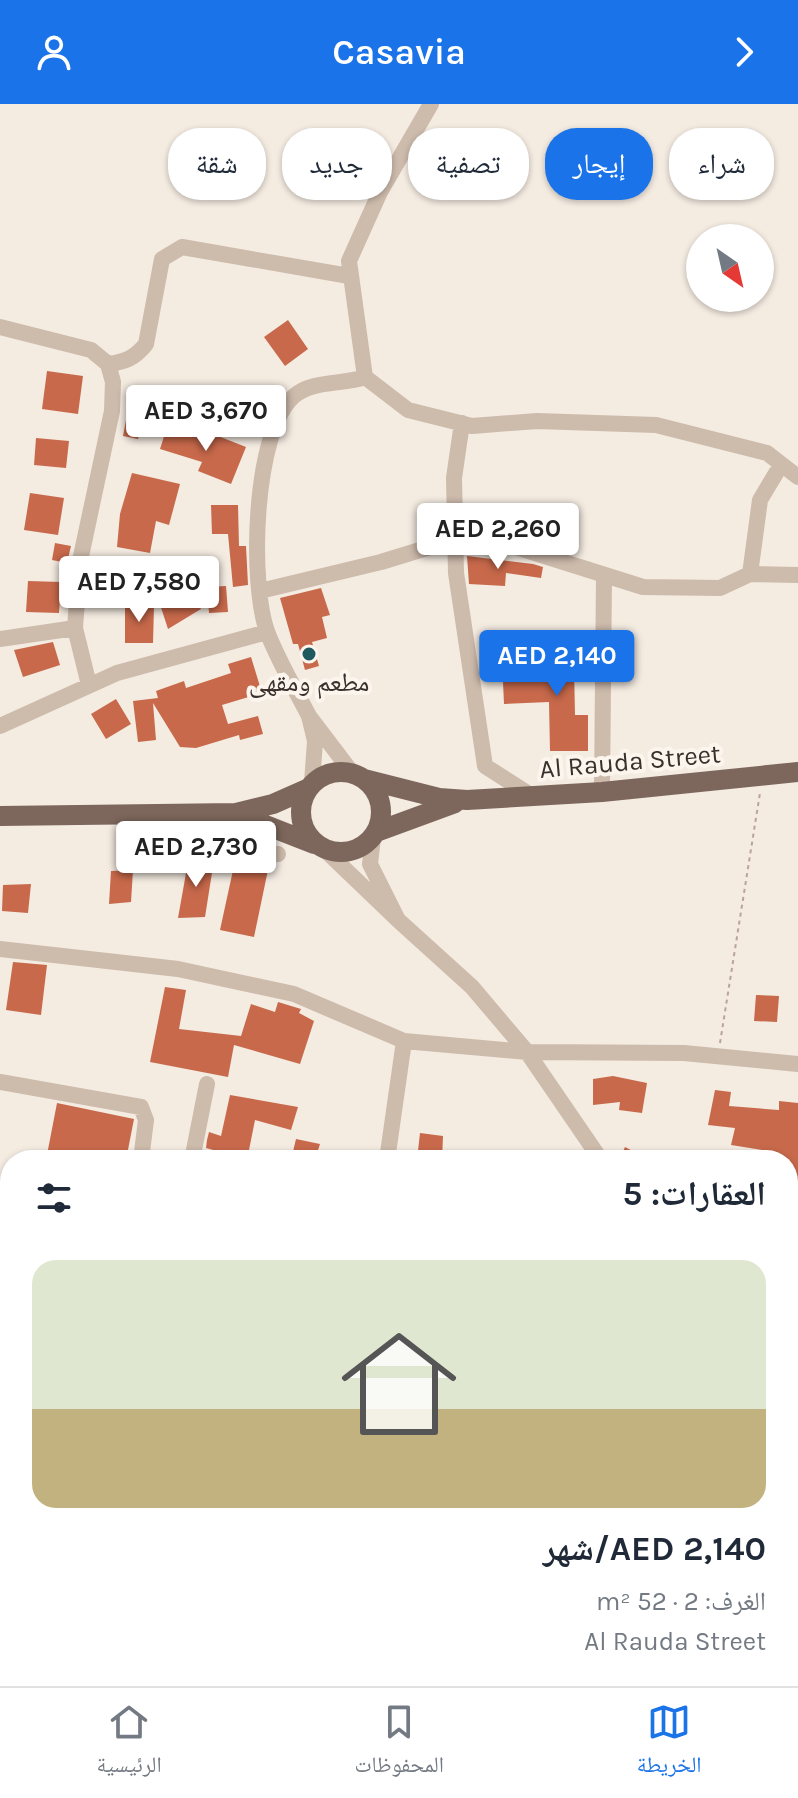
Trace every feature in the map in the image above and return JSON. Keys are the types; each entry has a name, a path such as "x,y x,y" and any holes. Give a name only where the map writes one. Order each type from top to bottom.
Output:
{"main road":[{"path":"0,816 236,813 273,804 339,772 358,776 378,797 381,809 375,834 360,848 343,853 320,847 236,813"},
{"name":"Al Rauda Street","path":"358,776 439,798 467,800 602,792 798,772"},
{"path":"310,786 301,803 300,818 305,833 320,847"},
{"name":"Al Rauda Street","path":"375,834 428,810 467,800"}],"street":[{"path":"365,377 364,355 349,276 355,242 431,104"},
{"path":"108,364 124,362 138,354 146,344 162,259 182,247 349,276"},
{"path":"0,327 91,350 108,364 113,382 112,411 80,561 75,628 89,685"},
{"path":"358,776 309,716 267,632 260,591 256,541 268,448 283,410 305,389 365,377 408,410 462,423 656,425 767,453 798,477"},
{"path":"462,423 454,478 456,573 485,766 532,796"},
{"path":"750,574 757,508 781,465"},
{"path":"260,591 381,562 456,539 516,547 643,587 720,588 750,574 798,575"},
{"path":"602,792 604,576"},
{"path":"0,639 75,628"},
{"path":"0,726 117,673 267,632"},
{"path":"309,716 316,751 310,786"},
{"path":"182,816 187,840 193,846 278,854"},
{"path":"375,834 370,864 398,920"},
{"path":"320,847 472,987 527,1052 594,1150"},
{"path":"0,949 178,969 294,994 404,1041 527,1052 717,1056 798,1064"},
{"path":"388,1150 404,1041"},
{"path":"0,1082 141,1107 146,1120 142,1150"},
{"path":"194,1150 207,1084"}],"path":[{"path":"717,1056 763,774"}],"building":[{"path":"288,320 308,349 285,366 264,337"},
{"path":"47,371 83,376 78,414 42,409"},
{"path":"128,410 163,416 160,431 141,427 138,439 123,436"},
{"path":"167,427 211,440 213,434 246,447 231,484 198,471 202,462 160,449"},
{"path":"36,438 69,441 66,468 34,465"},
{"path":"132,473 180,484 169,525 156,521 150,553 117,547 120,514"},
{"path":"30,493 64,498 58,535 24,530"},
{"path":"211,505 238,505 239,546 246,546 248,585 233,587 228,534 212,534"},
{"path":"55,543 71,546 67,563 52,560"},
{"path":"467,556 533,564 543,567 541,578 506,573 505,586 469,584"},
{"path":"28,581 61,582 59,613 26,612"},
{"path":"226,586 228,612 209,613 207,587"},
{"path":"321,588 330,615 322,617 327,638 312,642 319,666 305,670 298,644 293,644 280,598"},
{"path":"190,589 201,609 168,629 156,592"},
{"path":"125,606 154,606 153,643 125,643"},
{"path":"554,641 584,641 584,667 574,667 575,715 588,715 588,751 550,751 549,702 504,704 503,682 554,677"},
{"path":"53,642 60,665 23,677 14,650"},
{"path":"251,657 262,693 222,705 228,724 258,716 263,734 240,740 239,735 196,748 180,747 153,703 156,740 138,742 133,701 158,698 156,691 184,681 186,688 231,673 228,664"},
{"path":"116,699 131,724 106,739 91,714"},
{"path":"214,860 205,917 178,918 188,862"},
{"path":"235,861 269,865 254,937 220,930"},
{"path":"133,870 131,902 109,904 111,871"},
{"path":"31,884 28,913 2,911 3,885"},
{"path":"13,962 47,965 41,1015 6,1010"},
{"path":"165,987 186,990 179,1029 241,1036 251,1004 275,1012 278,1002 301,1009 299,1013 314,1021 300,1064 234,1045 228,1077 150,1062"},
{"path":"756,995 779,996 777,1022 754,1021"},
{"path":"613,1076 647,1083 642,1113 619,1110 620,1102 593,1105 593,1079"},
{"path":"715,1090 731,1092 729,1106 779,1110 779,1101 798,1103 798,1150 763,1150 731,1145 735,1128 708,1125"},
{"path":"230,1095 298,1107 291,1130 255,1120 249,1150 206,1148 209,1132 221,1136"},
{"path":"57,1103 134,1119 128,1150 48,1150"},
{"path":"420,1133 443,1136 442,1150 418,1150"},
{"path":"296,1139 320,1144 318,1150 293,1150"}],"place":[{"name":"مطعم ومقهى","path":"309,654"}]}
